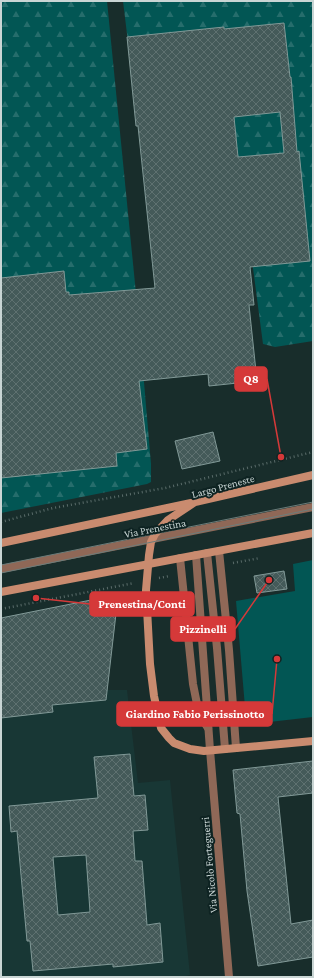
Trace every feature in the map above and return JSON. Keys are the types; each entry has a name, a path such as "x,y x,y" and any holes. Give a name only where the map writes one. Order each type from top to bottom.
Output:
{"main road":[{"name":"Largo Preneste","path":"313,475 195,502 168,520 161,527 151,542 146,590 150,664 154,696 161,728 169,738 181,746 197,750 313,741"},
{"name":"Via Prenestina","path":"1,543 195,502"},
{"path":"1,592 313,533"}],"street":[{"name":"Via Prenestina","path":"1,569 313,507"},
{"path":"219,551 229,650 236,748"},
{"path":"207,553 217,648 225,749"},
{"path":"196,555 210,750"},
{"path":"180,558 194,684 199,714 209,729"},
{"name":"Via Nicolò Forteguerri","path":"210,750 229,977"}],"path":[{"path":"1,522 53,508 165,488 313,452"},
{"path":"1,609 127,584"}],"shaded area":[{"path":"107,690 127,690 138,783 170,780 190,975 182,977 1,977 1,718 53,712 52,705 106,700"}],"green space":[{"path":"1,1 107,1 139,324 151,464 151,482 1,513"},
{"path":"123,1 313,1 313,341 275,347 263,344 236,139 141,149"},
{"path":"313,560 313,717 252,724 246,719 236,601 295,591 293,564"}],"building":[{"path":"284,23 310,261 250,267 254,305 249,305 257,381 209,386 208,374 139,381 147,449 116,453 117,466 1,478 1,278 64,271 66,292 69,292 69,295 155,288 127,37 224,27 224,29","holes":["280,112 284,153 238,157 234,117"]},
{"path":"213,432 220,461 182,469 175,441"},
{"path":"284,571 287,589 257,593 254,576"},
{"path":"116,595 117,605 106,700 52,705 53,712 1,718 1,618"},
{"path":"130,754 134,796 145,795 148,830 133,831 135,861 142,861 147,925 160,923 163,962 113,967 113,964 33,971 30,941 27,941 17,831 11,832 9,806 98,798 94,757","holes":["86,855 90,912 58,915 53,857"]},
{"path":"313,761 313,793 278,797 291,924 313,920 313,957 258,966 247,891 240,814 237,813 233,770"}],"tram line":[{"path":"1,565 313,502"},
{"path":"1,573 313,509"}],"place":[{"name":"Q8","path":"281,457"},
{"name":"Pizzinelli","path":"269,580"},
{"name":"Prenestina/Conti","path":"36,598"},
{"name":"Giardino Fabio Perissinotto","path":"277,659"}]}
